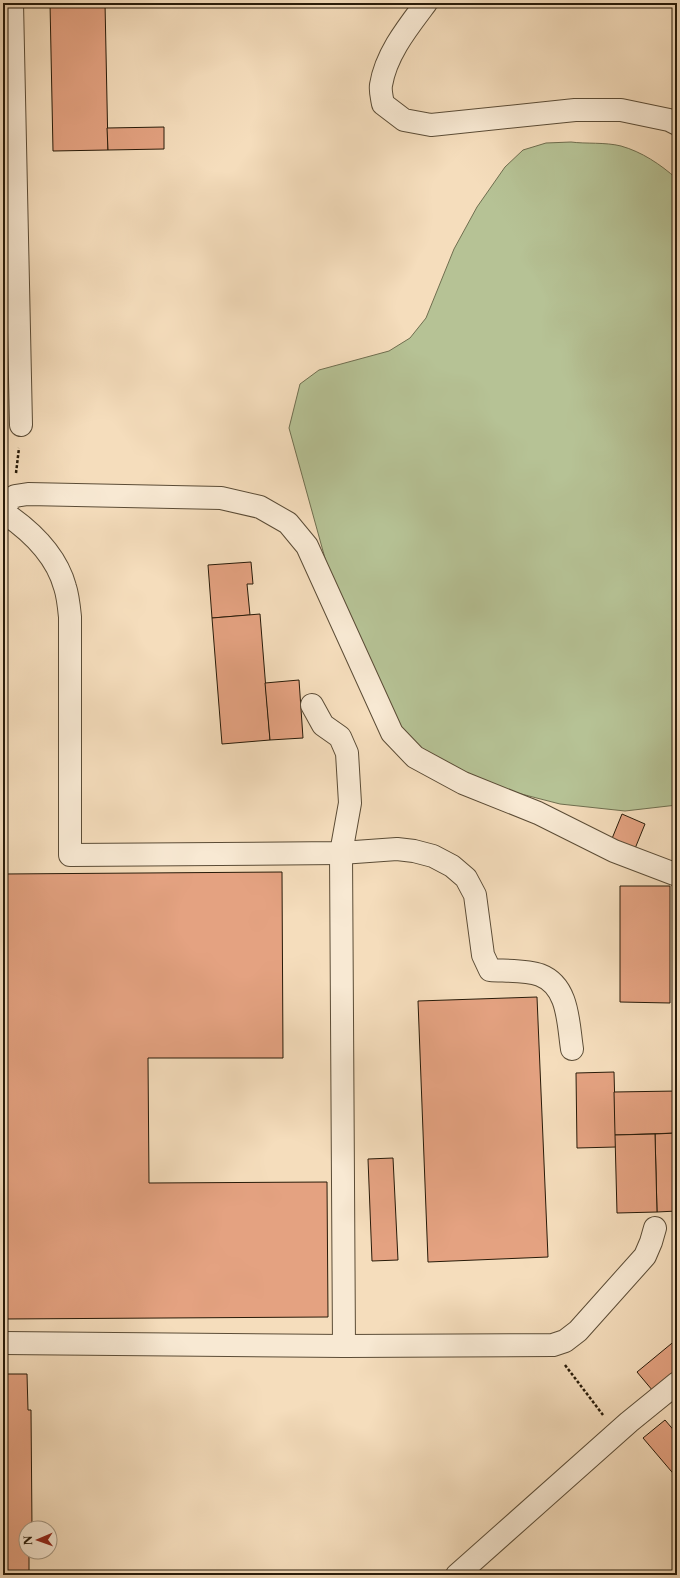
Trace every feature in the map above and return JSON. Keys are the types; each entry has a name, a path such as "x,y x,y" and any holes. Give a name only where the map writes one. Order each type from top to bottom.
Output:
{"street":[{"path":"12,3 21,425"},
{"path":"426,3 408,28 387,63 381,86 383,104 404,120 431,125 575,110 621,110 669,120 677,124"},
{"path":"7,504 221,498 260,507 288,523 307,546 392,733 416,757 463,783 538,813 614,851 677,875"},
{"path":"7,504 50,555 65,586 70,617 70,855 341,853 397,849 414,851 432,856 452,866 466,878 475,895 483,955 490,970 539,974 553,982 563,995 572,1049"},
{"path":"312,705 323,725 340,737 348,753 350,804 341,853 344,1346"},
{"path":"3,1343 344,1346 553,1345 565,1341 578,1331 644,1256 651,1242 655,1228"},
{"path":"457,1575 617,1432 677,1383"}],"path":[{"path":"7,504 21,425"},
{"path":"553,1345 569,1370 617,1432"}],"green space":[{"path":"571,142 621,146 650,159 677,179 677,805 625,811 560,804 463,779 411,743 392,718 331,580 289,428 300,384 319,370 389,351 410,338 426,318 454,249 477,207 505,167 523,150 546,143"}],"building":[{"path":"50,3 105,3 108,150 53,151"},
{"path":"164,127 164,149 108,150 107,128"},
{"path":"251,562 253,584 247,584 250,615 212,618 208,565"},
{"path":"260,614 270,740 222,744 212,618"},
{"path":"299,680 303,738 270,740 265,683"},
{"path":"622,814 645,824 634,851 611,841"},
{"path":"282,872 283,1058 148,1058 149,1183 327,1182 328,1317 3,1319 3,874"},
{"path":"620,886 670,886 670,1003 620,1002"},
{"path":"537,997 548,1257 428,1262 418,1001"},
{"path":"614,1072 616,1147 577,1148 576,1073"},
{"path":"677,1091 677,1133 615,1135 614,1092"},
{"path":"677,1133 677,1211 657,1212 655,1134"},
{"path":"655,1134 657,1212 617,1213 615,1135"},
{"path":"393,1158 398,1260 372,1261 368,1159"},
{"path":"677,1339 677,1372 653,1391 637,1372"},
{"path":"3,1374 27,1374 28,1410 31,1410 32,1520 18,1520 18,1560 29,1560 29,1575 3,1575"},
{"path":"665,1420 677,1434 677,1478 643,1438"}]}
